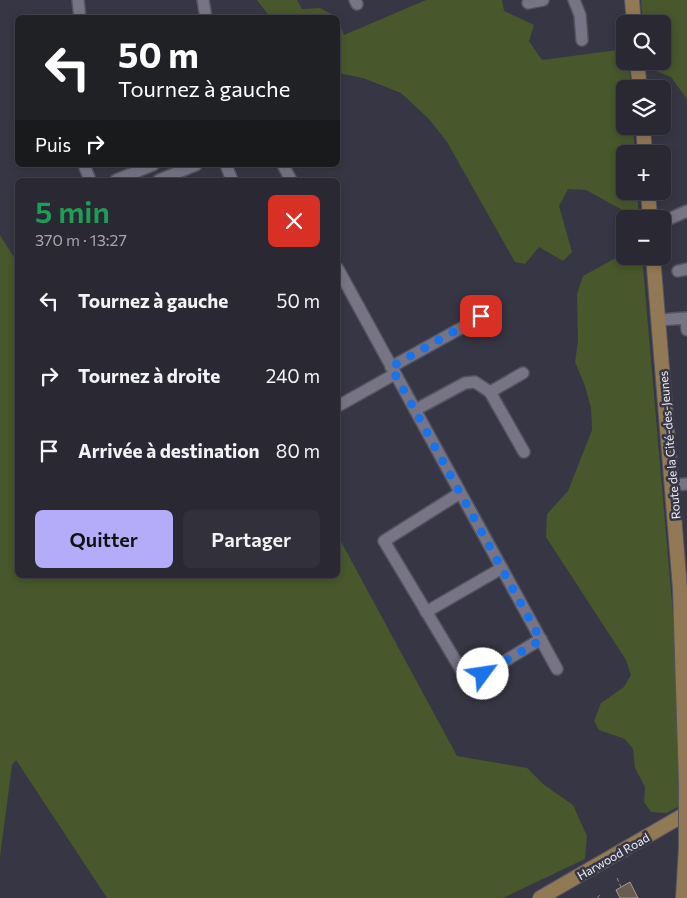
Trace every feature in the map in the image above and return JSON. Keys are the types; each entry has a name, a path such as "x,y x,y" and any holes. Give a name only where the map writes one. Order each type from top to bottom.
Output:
{"main road":[{"path":"632,0 633,15"},
{"name":"Route de la Cité-des-Jeunes","path":"654,265 684,662 686,783 684,898"},
{"name":"Harwood Road","path":"540,898 687,813"}],"lane":[{"path":"78,0 80,15"},
{"path":"203,0 206,15"},
{"path":"528,3 543,0"},
{"path":"574,0 580,15 582,40"},
{"path":"164,178 191,167"},
{"path":"122,178 139,172"},
{"path":"671,218 687,211"},
{"path":"340,273 557,669"},
{"path":"340,405 481,316"},
{"path":"659,320 687,322"},
{"path":"490,392 523,374"},
{"path":"415,410 465,383 475,382 490,392 524,452"},
{"path":"672,485 687,484"},
{"path":"460,493 384,541 469,682 541,640"},
{"path":"426,612 502,568"}],"path":[{"path":"617,878 621,886"},
{"path":"597,898 601,894"}],"green space":[{"path":"257,0 297,0 302,9 320,8 333,15 268,15"},
{"path":"426,0 502,0 504,11 534,25 529,41 542,60 616,50 616,70 630,70 630,80 616,80 616,135 634,135 634,145 616,145 616,200 638,200 638,210 623,210 586,190 568,189 559,206 572,252 563,261 539,247 525,264 515,262 447,142 429,119 401,93 363,78 340,73 340,24 344,35"},
{"path":"641,0 687,0 687,99 671,77 654,70 671,70 671,15 642,15"},
{"path":"0,235 15,259 15,578 340,578 340,540 457,756 527,768 543,784 573,805 587,836 585,859 503,898 107,898 16,760 12,765 0,857"},
{"path":"616,258 616,265 643,265 674,626 680,806 666,813 651,812 644,802 645,787 635,768 633,749 625,739 599,730 594,721 601,703 624,687 631,675 626,660 546,537 547,514 568,491 592,430 591,408 585,386 575,362 578,341 577,294 583,276"}],"building":[{"path":"630,882 638,898 620,898 616,890"}],"route":[{"path":"481,316 391,367 541,640 483,674"}]}
